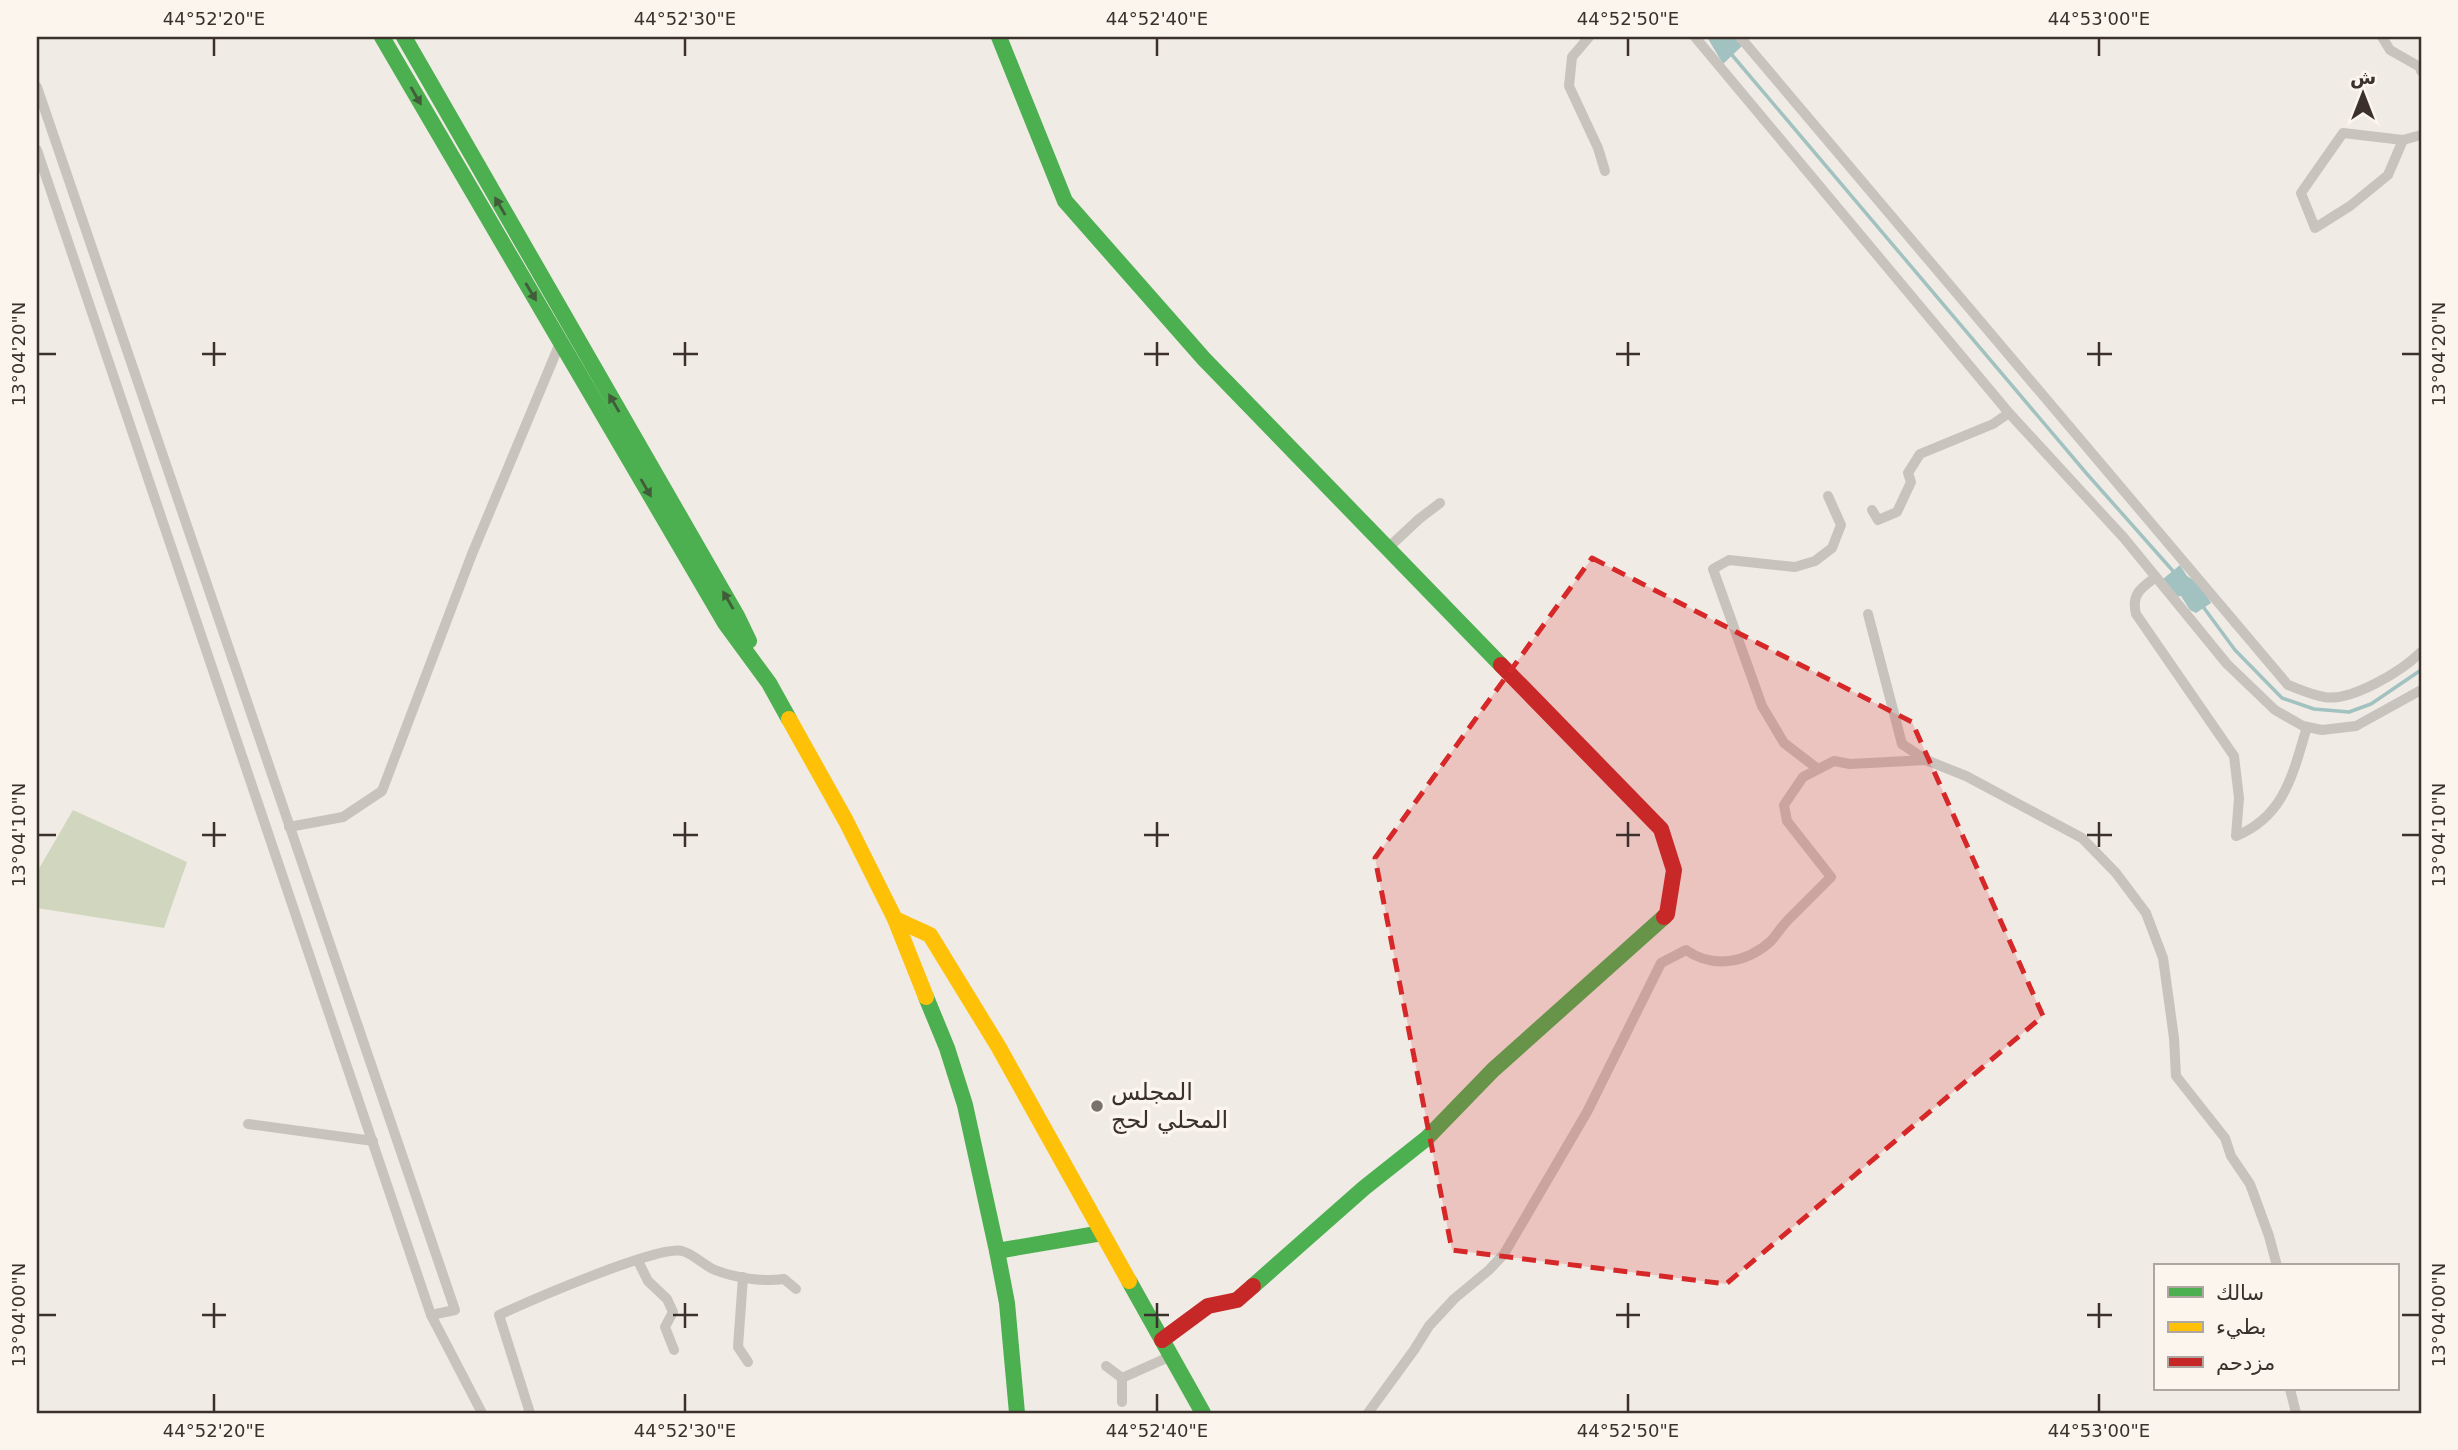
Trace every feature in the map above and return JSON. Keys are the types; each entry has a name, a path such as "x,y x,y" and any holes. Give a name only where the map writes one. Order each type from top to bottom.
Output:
{"main road":[{"path":"382,37 725,623 769,683"},
{"path":"404,37 737,616 769,683 846,821 895,919 947,1048 965,1105 1007,1303 1017,1413"},
{"path":"999,37 1065,201 1204,359 1661,829 1674,870 1667,914 1637,944 1493,1070 1427,1138 1364,1188 1237,1300 1208,1306 1162,1340"},
{"path":"895,919 930,935 998,1046 1203,1413"},
{"path":"997,1251 1102,1233"}],"street":[{"path":"1589,37 1572,57 1569,86 1598,148 1605,171"},
{"path":"1695,37 2009,413 2124,538 2227,664 2275,710 2307,727 2322,730 2356,726 2421,690"},
{"path":"1740,37 2288,685 2326,698 2354,693 2379,683 2421,652"},
{"path":"2382,37 2390,50 2420,67 2421,71"},
{"path":"37,87 455,1310 431,1315"},
{"path":"2403,140 2388,175 2350,206 2315,228 2301,193 2343,133 2403,140 2421,135"},
{"path":"37,150 431,1315 482,1413"},
{"path":"289,827 343,817 382,791 472,554 560,343"},
{"path":"1872,510 1878,520 1897,512 1911,482 1908,474 1920,454 1993,424 2009,413"},
{"path":"1818,769 1784,743 1762,706 1713,569 1729,560 1795,567 1815,561 1832,548 1840,525 1828,496"},
{"path":"1388,548 1440,503"},
{"path":"2156,577 2137,590 2133,603 2136,614 2234,757 2239,798 2236,836 2254,829 2269,815 2288,789 2307,727"},
{"path":"1868,614 1902,744 1926,760 1966,776 2082,838 2116,873 2146,913 2162,958 2174,1038 2176,1076 2225,1138 2231,1156 2250,1184 2276,1264"},
{"path":"1368,1413 1429,1326 1454,1299 1504,1254 1587,1112 1661,962 1686,950 1698,958 1722,963 1745,957 1770,942 1831,877 1787,821 1784,805 1803,777 1833,761 1850,764 1926,760"},
{"path":"248,1124 373,1141"},
{"path":"530,1413 499,1315 540,1296 658,1252 681,1250 713,1269 771,1281 784,1279 796,1289"},
{"path":"638,1261 648,1280 667,1299 673,1312 665,1327 674,1350"},
{"path":"743,1277 738,1347 748,1362"},
{"path":"1122,1378 1171,1356"},
{"path":"1106,1366 1122,1378"},
{"path":"1122,1378 1122,1402"},
{"path":"2290,1390 2296,1413"}],"highlighted area":[{"path":"1592,558 1912,722 2043,1016 1726,1284 1452,1250 1375,858"}],"green space":[{"path":"73,810 187,862 164,928 37,908 37,872"}],"water":[{"path":"1707,37 1734,37 1742,46 1723,64"},
{"path":"2180,565 2187,576 2201,585 2211,603 2196,613 2190,610 2181,596 2175,597 2163,579"}],"waterway":[{"path":"1732,55 2087,474 2173,571"},
{"path":"2204,608 2235,650 2282,698 2314,709 2349,712 2371,704 2421,670"}],"traffic: fast":[{"path":"382,37 725,623 769,683 789,719"},
{"path":"404,37 749,641"},
{"path":"999,37 1065,201 1204,359 1501,665"},
{"path":"1253,1286 1364,1188 1427,1138 1493,1070 1664,917"},
{"path":"926,997 947,1048 965,1105 997,1251 1007,1303 1017,1413"},
{"path":"997,1251 1102,1233"},
{"path":"1129,1281 1203,1413"}],"traffic: slow":[{"path":"789,719 846,821 895,919 926,997"},
{"path":"895,919 930,935 998,1046 1129,1281"}],"traffic: jam":[{"path":"1501,665 1661,829 1674,870 1667,914 1664,917"},
{"path":"1162,1340 1208,1306 1237,1300 1253,1286"}],"place":[{"name":"المجلس المحلي لحج","path":"1097,1106"}]}
